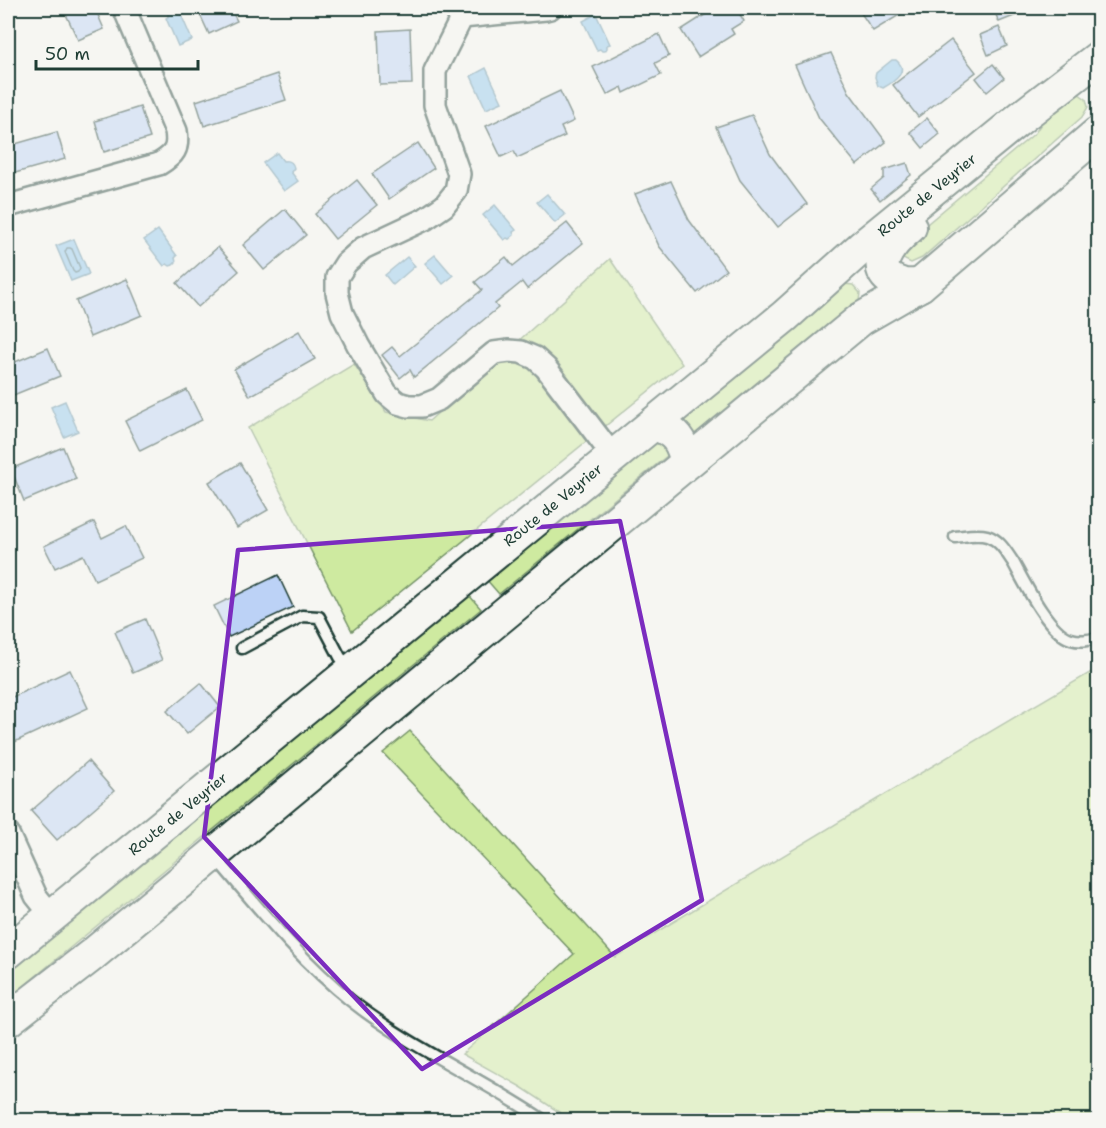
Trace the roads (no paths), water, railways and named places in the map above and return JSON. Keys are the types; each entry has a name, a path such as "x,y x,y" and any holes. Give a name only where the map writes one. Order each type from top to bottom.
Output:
{"main road":[{"name":"Route de Veyrier","path":"8,952 785,316 862,247 1098,58"},
{"path":"8,1020 92,955 861,319 920,285 1098,133"},
{"path":"920,285 902,285 890,279 884,272 883,260 888,248 901,234 972,176 988,145"},
{"path":"654,423 669,429 682,444 687,462"}],"street":[{"path":"8,206 159,164 175,151 178,142 176,131 124,8"},
{"path":"550,8 460,12 435,71 435,105 459,174 456,191 444,206 425,219 363,248 346,263 337,277 337,293 342,313 358,345 387,394 398,403 422,406 439,399 494,353 522,352 536,358 546,368 613,456"},
{"path":"8,834 36,896 52,916"}],"lane":[{"path":"955,537 979,534 990,537 1004,548 1044,616 1056,630 1069,639 1085,641 1098,638"},
{"path":"242,648 302,616 319,617 340,657 352,671"},
{"path":"213,855 299,952 349,999 398,1034 543,1120"}],"water":[{"path":"171,11 180,12 192,40 178,46 166,18"},
{"path":"596,14 610,44 607,45 605,51 597,50 583,21"},
{"path":"892,60 900,64 899,76 883,88 878,86 876,73"},
{"path":"486,68 502,102 486,109 471,76"},
{"path":"277,153 283,161 292,163 294,168 291,172 298,181 284,191 263,163"},
{"path":"547,194 565,215 555,223 537,202"},
{"path":"495,205 516,230 509,239 504,240 483,215"},
{"path":"158,230 177,256 173,265 164,266 144,240"},
{"path":"74,239 89,274 71,281 56,246"},
{"path":"435,255 453,276 443,284 425,263"},
{"path":"407,257 415,266 393,285 385,275"},
{"path":"65,401 78,431 64,437 51,407"}]}
